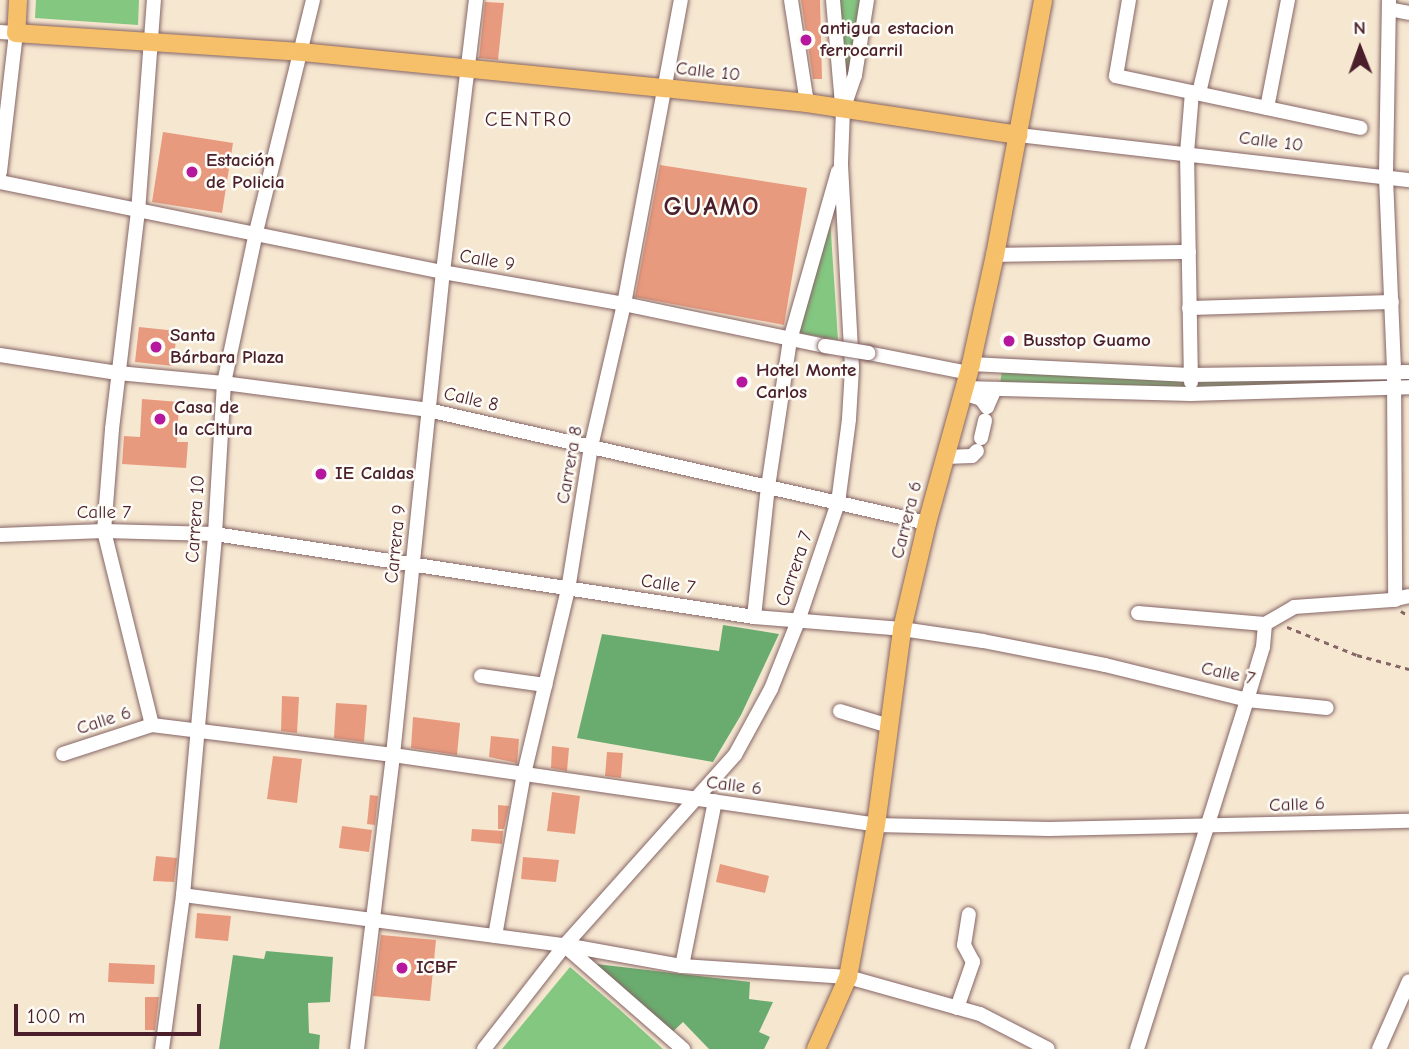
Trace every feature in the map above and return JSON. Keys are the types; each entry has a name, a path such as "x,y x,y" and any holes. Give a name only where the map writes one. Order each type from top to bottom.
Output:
{"main road":[{"path":"8,33 18,0"},
{"name":"Carrera 6","path":"816,1049 848,977 876,825 902,629 927,523 967,379 995,255 1043,0"},
{"name":"Calle 10","path":"8,33 302,52 664,88 807,103 1019,135"}],"street":[{"path":"152,725 104,531 118,373 138,212 154,0"},
{"name":"Carrera 10","path":"162,1049 183,895 215,534 224,383 256,232 313,0"},
{"name":"Carrera 9","path":"357,1049 393,755 443,272 476,0"},
{"name":"Carrera 8","path":"495,936 524,774 568,590 591,447 624,304 681,0"},
{"path":"791,0 807,103"},
{"path":"833,0 843,110"},
{"name":"Carrera 7","path":"484,1049 565,945 735,755 771,689 798,621 838,503 852,368 841,162 843,110 855,75 867,0"},
{"path":"1129,0 1116,76 1361,128"},
{"path":"1191,394 1187,153 1196,93 1220,0"},
{"path":"1267,108 1288,0"},
{"path":"1138,612 1267,622 1294,607 1402,598 1402,372 1392,302 1386,177 1389,4 1409,13"},
{"path":"0,172 8,33"},
{"name":"Calle 10","path":"1019,135 1409,180"},
{"path":"754,617 768,487 790,340 841,162"},
{"name":"Calle 9","path":"0,182 138,212 256,232 443,272 624,304 790,340 868,353 995,388 1191,394 1402,388"},
{"path":"995,255 1189,252"},
{"path":"1189,309 1392,302"},
{"name":"Calle 8","path":"0,355 118,373 224,383 428,410 927,523"},
{"name":"Calle 9","path":"967,379 1402,372"},
{"path":"946,457 972,456 979,445 985,420"},
{"name":"Calle 7","path":"0,535 104,531 215,534 754,617 902,629 1105,664 1247,699 1327,708"},
{"path":"1137,1049 1263,647 1267,622"},
{"path":"481,676 545,685"},
{"path":"840,711 889,726"},
{"name":"Calle 6","path":"63,754 152,725 393,755 876,825 1049,830 1409,821"},
{"path":"681,966 715,801"},
{"path":"183,895 565,945 681,966 848,977 980,1014 1048,1049"},
{"path":"957,1008 973,962 964,945 970,914"},
{"path":"565,945 681,1048"},
{"path":"1379,1049 1409,981"}],"path":[{"path":"1267,622 1296,628 1357,655 1409,669"}],"green space":[{"path":"36,0 139,0 138,25 35,18"},
{"path":"833,0 862,0 848,104 833,103"},
{"path":"829,203 838,340 798,333"},
{"path":"1002,370 1187,378 1186,390 1000,384"},
{"path":"1384,375 1384,384 1196,390 1195,378"},
{"path":"723,625 779,634 741,715 713,762 577,738 602,634 719,651"},
{"path":"266,951 333,957 330,1002 308,1003 309,1033 320,1035 319,1049 219,1049 233,955 264,959"},
{"path":"579,962 750,982 749,999 773,1002 759,1032 770,1037 764,1049 709,1049 683,1022 667,1037"},
{"path":"570,967 619,1009 663,1049 502,1049"}],"building":[{"path":"801,0 820,0 822,79 813,79"},
{"path":"485,2 504,3 498,60 479,58"},
{"name":"Estación de Policia","path":"163,132 233,143 222,213 152,202"},
{"path":"660,165 807,188 784,325 635,297"},
{"name":"Santa Bárbara Plaza","path":"139,327 177,331 173,366 135,362"},
{"name":"Casa de la cCltura","path":"142,399 179,402 177,442 188,442 186,468 122,464 124,436 140,437"},
{"path":"282,696 299,697 297,733 281,731"},
{"path":"336,703 367,705 364,742 334,738"},
{"path":"413,717 460,723 457,755 411,748"},
{"path":"491,736 519,739 517,763 489,757"},
{"path":"552,746 569,748 567,771 551,768"},
{"path":"607,752 623,753 621,778 605,776"},
{"path":"273,756 302,759 297,803 267,799"},
{"path":"552,792 580,796 575,834 547,831"},
{"path":"370,795 378,796 375,825 367,824"},
{"path":"498,805 509,806 504,829 498,829"},
{"path":"342,826 372,830 369,852 339,848"},
{"path":"472,829 503,831 502,844 471,841"},
{"path":"156,856 177,858 174,882 153,881"},
{"path":"523,857 559,860 556,882 521,879"},
{"path":"720,864 769,876 765,893 716,882"},
{"path":"197,913 231,916 228,941 195,938"},
{"name":"ICBF","path":"381,935 436,940 430,1001 373,996"},
{"path":"109,963 155,965 154,984 108,982"},
{"path":"145,997 159,997 155,1030 145,1030"}],"place":[{"name":"antigua estacion ferrocarril","path":"806,40"},
{"name":"Estación de Policia","path":"192,172"},
{"name":"Busstop Guamo","path":"1009,341"},
{"name":"Santa Bárbara Plaza","path":"156,347"},
{"name":"Hotel Monte Carlos","path":"742,382"},
{"name":"Casa de la cCltura","path":"160,419"},
{"name":"IE Caldas","path":"321,474"},
{"name":"ICBF","path":"402,968"}],"district":[{"name":"CENTRO","path":"529,119"},
{"name":"GUAMO","path":"712,208"}]}
